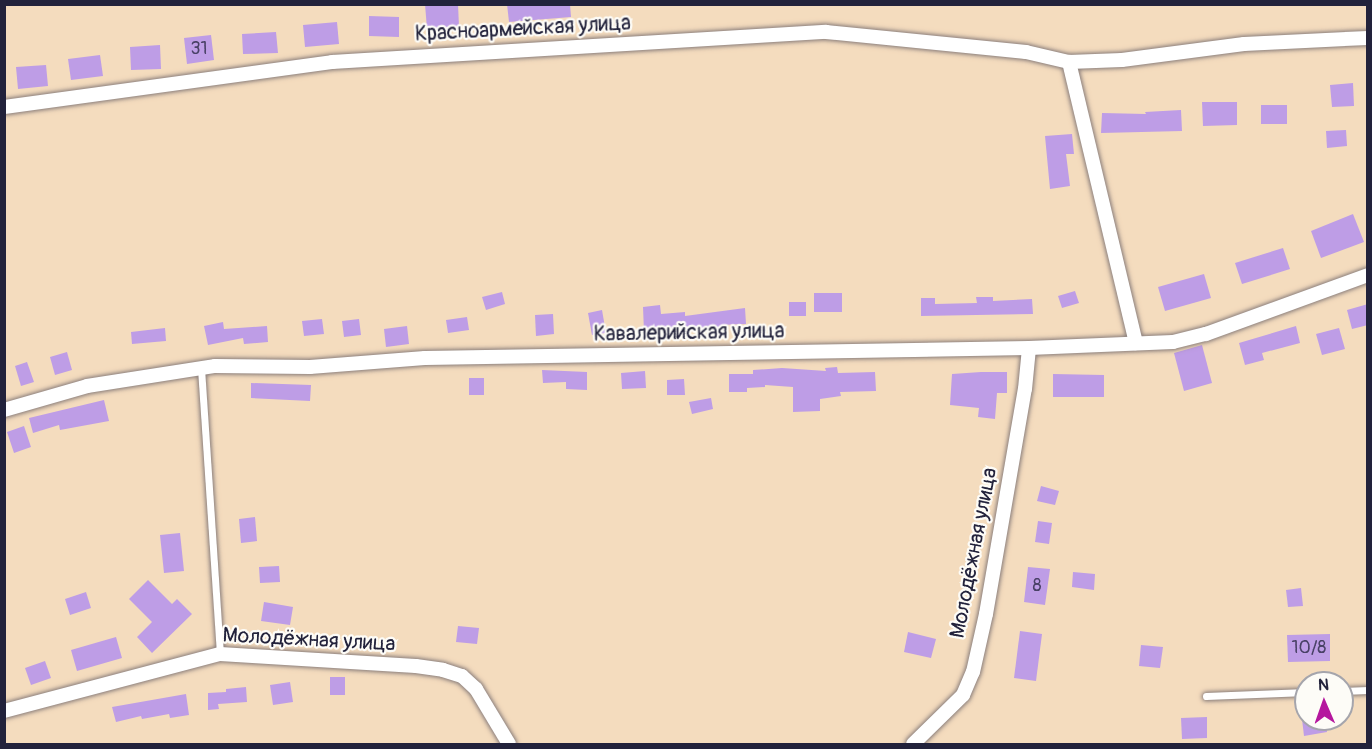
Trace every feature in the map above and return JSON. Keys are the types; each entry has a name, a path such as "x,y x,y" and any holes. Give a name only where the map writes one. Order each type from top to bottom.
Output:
{"street":[{"name":"Красноармейская улица","path":"4,107 332,62 826,32 1026,52 1069,62 1122,60 1244,44 1368,38"},
{"path":"1069,62 1136,343"},
{"name":"Кавалерийская улица","path":"4,410 87,386 215,366 310,367 424,358 1029,348 1173,342 1206,334 1368,275"},
{"name":"Молодёжная улица","path":"913,744 963,695 973,672 986,614 1025,389 1029,348"},
{"name":"Молодёжная улица","path":"4,711 220,654 443,670 462,676 476,688 509,744"}],"lane":[{"path":"201,368 220,654"},
{"path":"1206,696 1294,693"}],"building":[{"path":"425,4 458,4 459,27 427,29"},
{"path":"507,4 570,4 571,17 509,22"},
{"path":"369,16 399,17 399,37 369,36"},
{"path":"337,22 339,44 305,47 303,25"},
{"path":"276,32 278,53 243,54 242,34"},
{"path":"211,35 214,60 187,64 184,38"},
{"path":"160,45 161,69 131,70 130,47"},
{"path":"100,55 103,76 71,80 68,59"},
{"path":"46,65 48,86 18,89 16,67"},
{"path":"1353,83 1354,106 1332,107 1330,85"},
{"path":"1202,102 1237,102 1237,125 1203,126"},
{"path":"1261,105 1287,105 1287,124 1261,124"},
{"path":"1181,110 1182,131 1101,133 1102,113 1146,114 1145,112"},
{"path":"1346,130 1347,146 1327,148 1326,131"},
{"path":"1072,134 1074,154 1066,154 1070,186 1050,189 1045,136"},
{"path":"1353,214 1364,242 1321,258 1311,231"},
{"path":"1283,248 1290,269 1242,284 1235,263"},
{"path":"1204,274 1211,298 1165,311 1158,287"},
{"path":"1075,291 1079,303 1062,308 1058,296"},
{"path":"502,292 505,304 486,310 482,297"},
{"path":"814,293 842,293 842,312 814,312"},
{"path":"976,297 993,297 993,301 1032,299 1033,314 921,316 921,298 935,298 935,304 977,303"},
{"path":"789,302 806,302 806,316 789,316"},
{"path":"1368,304 1368,325 1352,329 1347,310"},
{"path":"660,305 661,314 685,312 685,316 745,308 746,324 721,325 721,329 701,331 644,332 643,307"},
{"path":"602,310 606,333 592,335 588,313"},
{"path":"553,314 554,334 536,336 535,315"},
{"path":"467,317 469,330 448,333 446,320"},
{"path":"322,319 324,334 304,336 302,321"},
{"path":"359,319 361,335 344,337 342,321"},
{"path":"223,322 224,329 267,326 268,342 244,344 243,338 208,345 204,326"},
{"path":"407,326 409,344 386,347 384,329"},
{"path":"1296,326 1300,343 1262,353 1264,360 1245,365 1239,343"},
{"path":"165,328 166,341 132,344 131,332"},
{"path":"1339,328 1345,349 1322,355 1316,334"},
{"path":"1202,345 1212,383 1184,391 1174,353"},
{"path":"67,352 72,370 55,375 50,357"},
{"path":"27,362 34,382 21,386 15,366"},
{"path":"837,367 838,373 875,372 876,391 840,392 841,396 820,399 820,411 793,412 793,387 765,385 765,387 747,388 747,392 729,392 729,374 753,374 753,370 782,368 826,371 825,368"},
{"path":"542,370 587,372 587,390 566,389 566,382 543,383"},
{"path":"645,371 646,388 622,389 621,373"},
{"path":"1007,372 1007,393 997,393 995,419 978,417 979,408 950,405 952,374"},
{"path":"1053,374 1104,375 1104,397 1053,397"},
{"path":"469,378 484,378 484,395 469,395"},
{"path":"684,379 685,395 667,395 667,380"},
{"path":"251,383 311,385 310,401 251,398"},
{"path":"711,398 713,409 692,414 689,402"},
{"path":"104,400 109,421 60,430 59,425 33,433 29,418"},
{"path":"24,426 31,447 14,453 7,432"},
{"path":"1041,486 1059,491 1055,505 1037,501"},
{"path":"255,517 257,541 241,543 239,519"},
{"path":"1038,521 1052,523 1049,544 1035,542"},
{"path":"180,533 184,571 164,573 160,535"},
{"path":"279,566 280,582 260,583 259,567"},
{"path":"1028,567 1050,569 1045,605 1024,602"},
{"path":"1073,572 1095,574 1094,590 1072,587"},
{"path":"148,580 172,604 177,599 192,614 152,653 137,637 152,622 129,599"},
{"path":"1301,588 1303,606 1288,607 1286,590"},
{"path":"86,592 91,608 70,615 65,599"},
{"path":"264,602 293,607 290,625 261,621"},
{"path":"458,626 479,628 477,644 456,642"},
{"path":"1020,631 1042,634 1036,681 1014,678"},
{"path":"908,632 936,639 931,658 904,652"},
{"path":"1330,634 1330,661 1288,662 1287,635"},
{"path":"116,637 122,658 77,671 71,650"},
{"path":"1141,645 1163,647 1160,668 1139,666"},
{"path":"45,661 51,678 31,685 25,668"},
{"path":"330,677 345,677 345,695 330,695"},
{"path":"290,682 293,702 273,705 270,685"},
{"path":"246,687 247,702 218,704 219,709 208,710 208,693 226,692 226,689"},
{"path":"186,694 189,715 170,718 169,714 142,719 141,716 116,722 112,707"},
{"path":"1207,717 1207,738 1182,739 1181,718"},
{"path":"1303,731 1327,731 1327,732 1304,736"}]}
